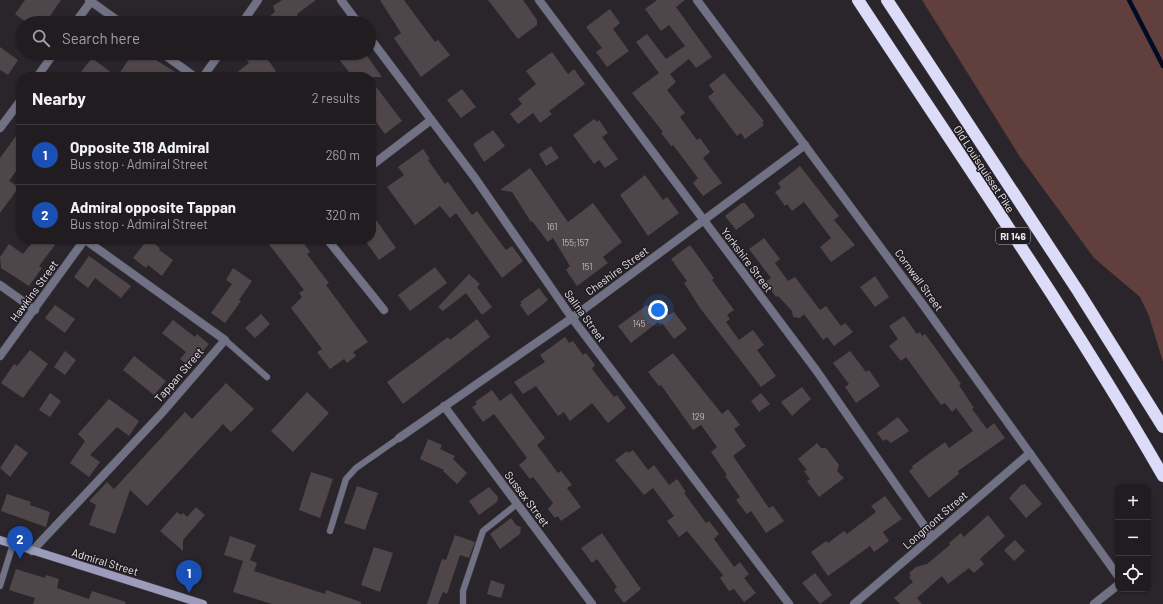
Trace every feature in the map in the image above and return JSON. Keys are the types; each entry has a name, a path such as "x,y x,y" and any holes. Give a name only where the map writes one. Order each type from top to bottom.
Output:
{"highway":[{"name":"Old Louisquisset Pike","path":"858,0 1064,315 1163,476"},
{"name":"Old Louisquisset Pike","path":"887,0 1070,279 1163,427"}],"main road":[{"name":"Admiral Street","path":"0,540 203,604"}],"street":[{"path":"80,16 91,0 112,16"},
{"path":"247,16 258,0"},
{"path":"340,0 353,16"},
{"name":"Yorkshire Street","path":"539,0 816,370 932,537"},
{"name":"Cornwall Street","path":"697,0 805,145 1115,572"},
{"name":"Salina Street","path":"376,46 475,178 572,318 789,604"},
{"path":"41,72 49,60"},
{"path":"171,60 187,72"},
{"path":"207,72 215,60"},
{"path":"0,128 16,107"},
{"path":"376,162 431,120"},
{"name":"Cheshire Street","path":"399,438 572,318 805,145"},
{"name":"Hawkins Street","path":"0,356 35,310 81,244"},
{"path":"91,244 225,340"},
{"path":"331,244 384,310"},
{"path":"0,285 35,310"},
{"name":"Tappan Street","path":"32,551 161,414 225,340"},
{"name":"Sussex Street","path":"444,406 592,604"},
{"name":"Longmont Street","path":"854,604 1030,453"},
{"path":"1094,604 1115,587"}],"lane":[{"path":"225,340 267,378"},
{"path":"330,531 346,479 356,468 399,438"},
{"path":"462,604 463,591 483,531 517,504"},
{"path":"0,586 13,544"}],"shaded area":[{"path":"922,0 1163,0 1163,362 1149,316 1140,297 1094,258 1020,157"}],"building":[{"path":"25,0 61,0 50,16 18,16 15,14"},
{"path":"282,0 316,0 297,14 298,16 270,16 275,12 273,6"},
{"path":"380,0 404,0 435,42 438,40 450,55 421,77 394,38 401,33"},
{"path":"488,0 523,0 537,20 537,25 518,39"},
{"path":"657,0 685,0 676,7 712,57 696,68 689,59 670,74 676,82 667,90 685,113 680,117 697,140 700,138 710,152 703,158 722,183 703,196 693,183 698,178 673,145 671,146 661,133 663,132 632,93 659,73 636,42 647,34 666,59 685,46 669,25 661,31 645,9"},
{"path":"610,9 620,23 613,29 629,51 607,67 596,52 602,48 586,27"},
{"path":"0,47 18,60 8,75 0,70"},
{"path":"552,52 568,74 574,69 585,84 549,111 552,114 540,123 533,113 518,124 510,114 522,104 518,99 536,84 526,71"},
{"path":"90,60 95,60 110,72 81,72"},
{"path":"128,60 156,60 175,72 120,72"},
{"path":"247,60 268,60 276,71 237,72 249,63"},
{"path":"340,60 370,60 382,77 376,77 376,72 349,72"},
{"path":"724,73 764,121 762,123 764,125 745,139 741,133 737,136 708,97 714,92 709,85"},
{"path":"376,87 402,121 385,134 376,122"},
{"path":"462,89 476,107 461,118 447,100"},
{"path":"594,119 597,122 599,120 608,133 602,137 618,159 605,168 599,160 594,164 573,135"},
{"path":"493,130 505,146 484,162 473,144"},
{"path":"16,136 16,171 9,181 16,185 16,191 0,213 0,158"},
{"path":"551,146 559,158 546,166 539,154"},
{"path":"423,149 430,159 428,160 445,184 448,182 472,215 477,211 506,250 512,246 523,261 502,278 456,213 450,218 440,206 415,225 387,187 404,175 398,167"},
{"path":"800,166 839,216 834,220 855,245 831,262 820,247 831,238 804,202 792,211 787,204 785,206 775,192 781,188 778,183"},
{"path":"530,168 568,222 593,203 622,242 603,257 608,263 577,286 566,270 570,266 553,238 548,242 532,221 531,222 512,192 500,190"},
{"path":"645,175 663,200 667,197 679,213 648,236 620,195"},
{"path":"742,203 745,203 755,216 736,230 725,216"},
{"path":"376,220 396,248 379,260 368,244 376,244"},
{"path":"764,238 780,259 775,263 788,281 795,277 820,310 826,306 841,326 845,323 853,332 834,346 827,337 823,340 804,314 800,318 793,317 792,311 778,296 776,297 765,282 771,278 749,249"},
{"path":"9,244 23,254 31,244 55,245 39,266 42,268 29,286 1,268 0,257"},
{"path":"144,244 155,244 160,248 159,250 173,260 162,276 148,265 146,268 133,258"},
{"path":"269,244 304,244 310,252 307,254 329,283 326,285 368,342 353,352 356,356 347,363 344,359 330,369 317,352 322,349 291,308 302,297 299,293 304,290"},
{"path":"690,245 714,278 712,280 734,310 727,315 730,319 726,322 739,340 753,330 764,345 757,350 776,376 761,387 700,308 684,283 687,281 671,259"},
{"path":"89,256 131,286 121,298 95,278 88,288 74,277"},
{"path":"435,267 447,283 410,311 398,295"},
{"path":"233,268 252,281 239,300 241,301 225,323 211,313 232,284 226,280"},
{"path":"469,274 480,284 477,287 492,307 482,315 466,293 443,311 438,307"},
{"path":"875,276 889,297 875,307 860,287"},
{"path":"539,288 548,300 528,316 520,305 522,303 520,302"},
{"path":"662,304 669,315 674,312 687,329 674,339 662,323 660,324 658,322 631,343 618,326 647,305 652,311"},
{"path":"55,305 75,319 65,333 45,318"},
{"path":"261,314 270,324 255,338 245,328"},
{"path":"904,316 917,334 920,332 922,336 925,334 934,346 961,384 959,385 974,408 972,409 987,429 994,423 1005,438 958,471 959,474 929,498 909,471 913,468 912,466 945,442 949,448 973,431 956,408 952,412 945,403 941,405 906,357 901,361 889,346 898,339 889,326"},
{"path":"477,319 490,337 403,404 387,382 448,337 450,340"},
{"path":"173,320 195,337 197,334 209,344 189,367 180,359 186,352 162,333"},
{"path":"565,337 569,343 573,341 583,355 586,353 595,365 592,369 614,397 617,395 626,408 608,423 592,403 570,421 564,412 558,416 536,386 523,394 514,382 545,362 540,355"},
{"path":"30,350 48,364 23,398 1,383 14,364 17,366"},
{"path":"65,351 76,360 65,375 54,367"},
{"path":"850,351 866,372 869,370 880,386 856,403 845,387 849,384 833,363"},
{"path":"673,353 722,414 728,409 740,425 734,429 746,446 733,456 769,508 773,506 784,521 766,533 751,511 747,514 736,500 740,497 725,476 727,475 711,452 717,447 701,425 693,430 661,385 659,386 648,372"},
{"path":"134,356 166,381 154,395 123,370"},
{"path":"226,383 254,409 231,432 223,424 147,506 130,490 115,534 89,525 96,505 89,501 107,482 114,489 185,412 192,419"},
{"path":"802,387 811,399 792,416 781,402"},
{"path":"492,390 500,401 511,393 545,438 537,445 558,473 561,471 572,485 567,488 581,507 561,521 558,516 555,518 548,509 553,503 533,477 530,479 519,465 527,458 494,414 483,422 472,407 477,404 475,402"},
{"path":"307,392 329,413 293,452 271,431"},
{"path":"50,393 61,401 50,417 39,410"},
{"path":"761,393 770,404 759,412 751,401"},
{"path":"109,399 139,421 129,436 117,427 90,455 100,462 89,477 70,463 85,441 78,434"},
{"path":"898,417 909,431 891,443 886,439 883,441 877,433"},
{"path":"428,439 442,445 440,449 455,456 453,459 467,473 457,484 443,471 444,470 420,459"},
{"path":"817,443 821,448 826,448 839,465 837,471 844,478 819,497 807,481 810,479 804,471 807,470 798,459"},
{"path":"16,444 28,453 10,477 0,468"},
{"path":"633,450 648,470 654,465 669,485 677,479 686,492 684,493 706,523 709,521 719,534 714,539 734,567 740,562 749,574 744,578 756,593 744,602 734,589 729,591 720,578 723,575 687,531 679,537 667,521 674,516 653,488 644,495 615,460 627,451 628,453"},
{"path":"311,472 333,479 320,518 299,510"},
{"path":"1025,484 1042,504 1026,518 1009,498 1021,485"},
{"path":"357,486 378,493 365,530 344,523"},
{"path":"489,487 498,497 497,502 479,515 469,501"},
{"path":"7,494 31,502 30,505 50,512 46,527 1,511"},
{"path":"885,496 902,519 883,532 889,541 874,552 870,546 828,576 811,552 826,541 828,543 844,531 847,534 876,512 871,506"},
{"path":"196,507 205,515 183,540 183,551 160,531 177,512 181,515 183,513 187,517"},
{"path":"988,515 1005,536 980,559 984,564 974,573 969,568 948,584 942,576 917,598 922,604 900,604 894,598 913,582 909,577 911,576 909,573 916,567 927,564 950,545 949,543 961,533 964,537"},
{"path":"511,518 516,525 521,527 520,534 500,549 490,534"},
{"path":"602,533 641,589 624,603 614,590 617,587 597,559 592,563 581,548"},
{"path":"455,535 475,542 469,558 460,555 447,594 443,592 438,604 427,604 442,559 446,560"},
{"path":"230,536 256,545 250,560 257,563 254,571 325,594 326,590 361,602 361,604 272,604 233,592 243,561 224,555"},
{"path":"1015,540 1025,551 1014,561 1004,550"},
{"path":"374,547 393,553 380,592 361,585"},
{"path":"16,569 45,578 46,575 59,579 57,588 89,599 92,591 126,602 125,604 33,604 35,598 9,590"},
{"path":"815,573 832,595 820,604 802,583"},
{"path":"491,580 505,585 501,598 487,594"}],"waterway":[{"path":"1129,0 1163,66"}],"place":[{"name":"Admiral opposite Tappan","path":"20,559"},
{"name":"Opposite 318 Admiral","path":"189,593"}]}
